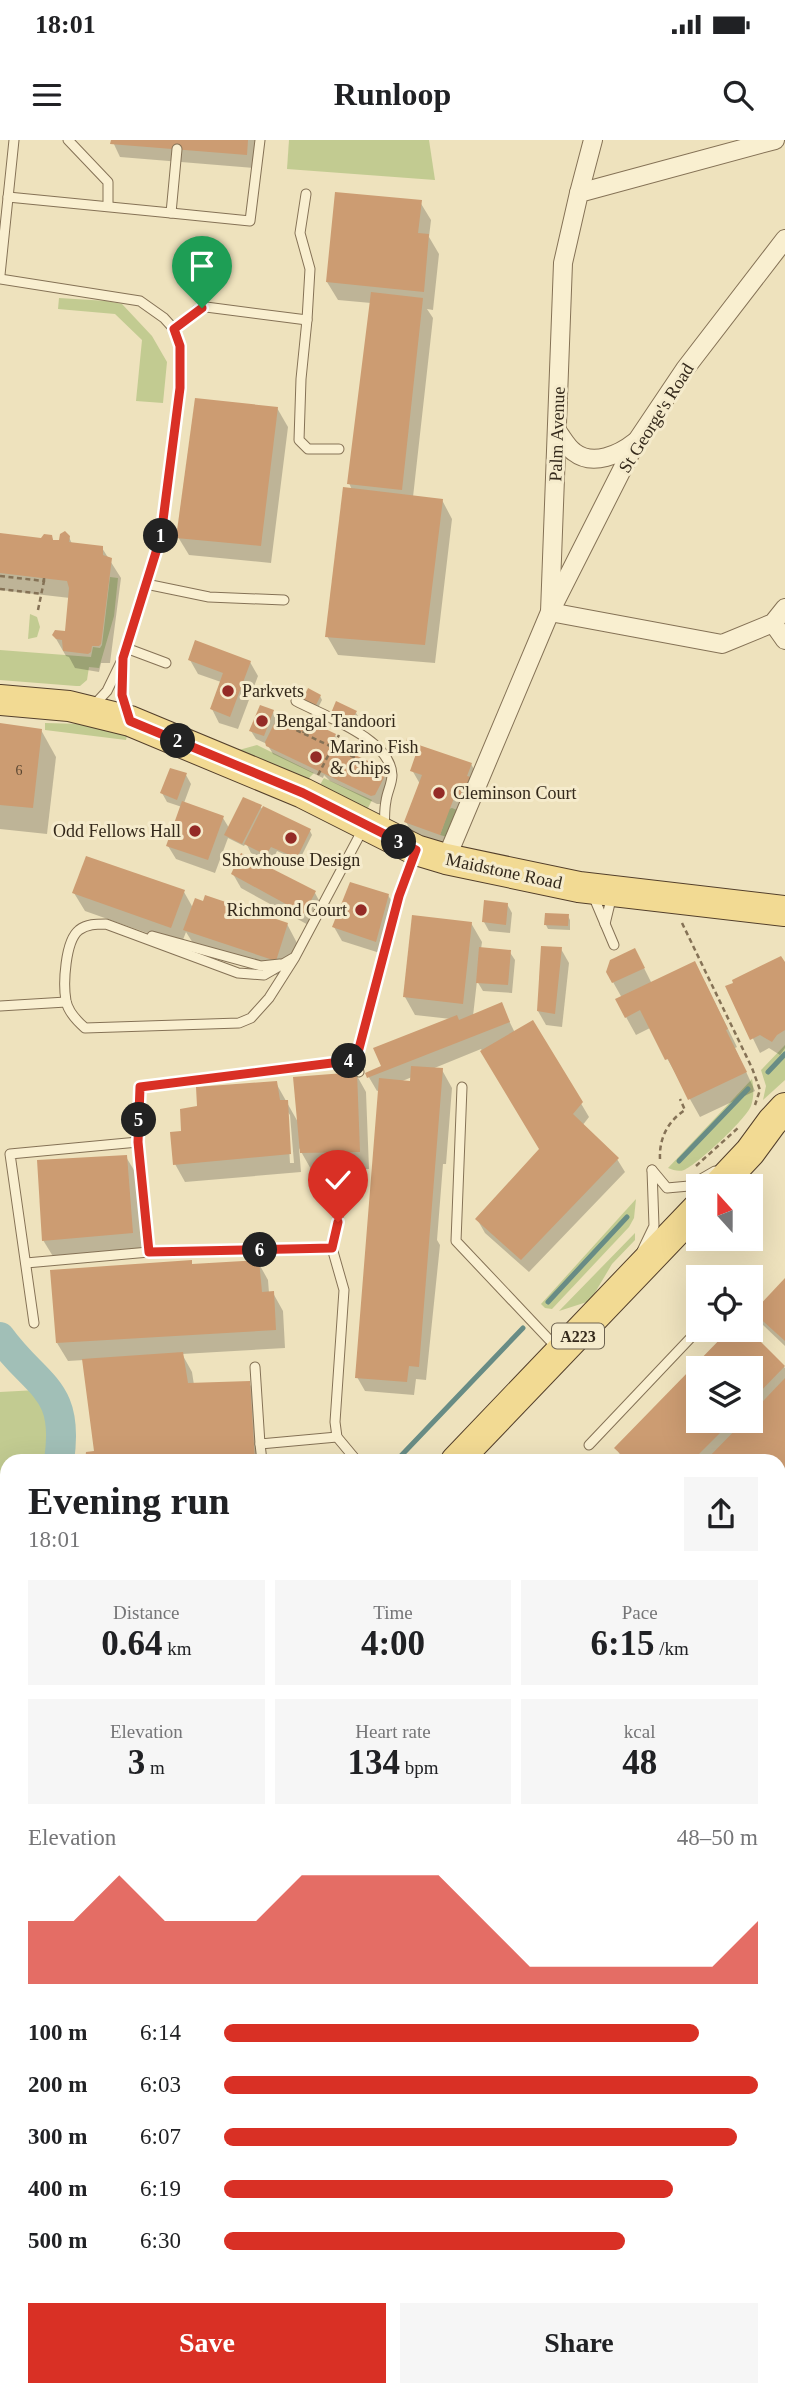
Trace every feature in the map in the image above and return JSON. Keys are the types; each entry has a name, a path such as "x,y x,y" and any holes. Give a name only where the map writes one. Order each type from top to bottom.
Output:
{"main road":[{"name":"Maidstone Road","path":"0,700 69,706 130,721 308,795 416,850 446,859 601,890 785,911"},
{"path":"730,1174 770,1132"},
{"path":"738,1174 770,1132"},
{"path":"746,1174 770,1132"},
{"name":"A223","path":"481,1454 567,1357 624,1287 686,1221"},
{"name":"A223","path":"463,1454 567,1357 605,1327 686,1242"}],"street":[{"name":"Palm Avenue","path":"446,859 550,612 563,263 593,140"},
{"path":"579,193 775,140"},
{"name":"St George's Road","path":"550,612 636,442 685,369 785,239"},
{"path":"557,430 573,452 592,458 605,458 623,452 636,442"},
{"path":"550,612 722,644 773,623 785,608"},
{"path":"773,623 785,640"}],"lane":[{"path":"15,140 0,277 140,301 164,318 174,329 180,346 180,388 161,536 125,653 107,691 89,710"},
{"path":"68,140 108,181 108,206"},
{"path":"8,197 250,220 260,140"},
{"path":"171,213 177,149"},
{"path":"306,194 300,233 310,269 299,440 308,449 339,449"},
{"path":"174,329 197,310 206,307 307,320"},
{"path":"146,584 209,597 284,600"},
{"path":"125,653 166,663"},
{"path":"125,653 122,695 130,721"},
{"path":"295,957 264,975 238,973 106,924 92,924 77,931 70,944 65,972 66,1002 85,1028 239,1023 251,1018 269,998 295,957 375,830 392,779 391,766 378,747 344,725 296,701"},
{"path":"359,1072 356,1060 399,896 416,850"},
{"path":"601,890 605,924"},
{"path":"601,890 605,924 614,945"},
{"path":"0,1006 66,1002"},
{"path":"149,1252 138,1142 140,1087 356,1060"},
{"path":"462,1087 456,1241 567,1357"},
{"path":"624,1287 654,1226 652,1170 667,1188 689,1186 770,1132"},
{"path":"34,1323 10,1154 138,1142"},
{"path":"339,1173 338,1222 332,1248 344,1290 335,1422 337,1437 351,1454"},
{"path":"26,1263 149,1252 332,1248"},
{"path":"589,1445 687,1342"},
{"path":"255,1367 261,1454"},
{"path":"260,1444 337,1437"}],"path":[{"path":"0,576 44,580 37,610"},
{"path":"0,589 42,594"},
{"path":"281,723 384,771"},
{"path":"308,795 344,725"},
{"path":"670,898 752,1068 770,1132 690,1170"},
{"path":"662,1167 659,1154 664,1133 674,1118 685,1110 680,1099"}],"green space":[{"path":"289,140 429,140 435,180 287,169"},
{"path":"59,298 122,304 152,336 167,362 163,403 136,401 142,340 115,314 58,309"},
{"path":"110,577 118,578 114,616 99,668 89,667 87,680 76,686 0,680 0,650 91,657 93,647 100,648 102,645"},
{"path":"30,614 37,617 40,627 37,637 28,639"},
{"path":"45,723 83,724 127,736 126,740 45,730"},
{"path":"257,745 314,773 309,778 309,783 237,753"},
{"path":"324,778 372,800 366,812 318,788"},
{"path":"449,809 462,812 451,838 440,835"},
{"path":"785,1045 785,1080 763,1100 766,1086 761,1070"},
{"path":"752,1079 751,1106 731,1131 684,1170 668,1168"},
{"path":"636,1199 634,1218 629,1227 552,1309 545,1308 541,1304"},
{"path":"635,1233 635,1240 612,1264 590,1301 559,1311"},
{"path":"37,1390 52,1424 49,1454 0,1454 0,1392"}],"building":[{"path":"111,140 248,140 247,155 110,144"},
{"path":"335,192 422,200 418,233 429,234 424,292 326,282"},
{"path":"371,292 423,298 402,490 347,484"},
{"path":"195,398 278,407 261,546 176,538"},
{"path":"343,487 443,499 425,645 325,637"},
{"path":"65,531 70,536 69,542 103,546 103,555 112,558 101,644 92,646 88,654 63,651 62,640 52,635 55,630 65,631 69,588 67,581 0,573 0,533 41,538 44,534 52,535 53,540 59,540 60,534"},
{"name":"Parkvets","path":"195,640 251,661 230,717 210,709 223,673 188,660"},
{"path":"308,688 321,695 316,705 303,699"},
{"path":"336,701 357,711 350,723 331,713"},
{"name":"Bengal Tandoori","path":"260,705 274,710 264,736 249,731"},
{"path":"283,717 307,729 311,722 336,734 331,744 388,770 375,795 371,796 266,746 265,742 274,724 278,726"},
{"path":"0,723 42,729 33,808 0,805"},
{"path":"407,738 415,740 412,753 404,751"},
{"name":"Cleminson Court","path":"419,745 472,763 467,776 471,777 468,788 464,786 459,799 454,798 440,835 404,822 422,775 410,771"},
{"path":"170,768 187,773 177,800 160,793"},
{"path":"243,797 262,805 242,844 224,835"},
{"name":"Odd Fellows Hall","path":"182,801 224,816 208,860 166,846"},
{"path":"263,806 311,829 297,858 271,847 266,855 244,844"},
{"path":"241,853 316,891 304,914 231,874"},
{"path":"86,856 185,890 171,928 72,893"},
{"name":"Richmond Court","path":"350,882 389,894 376,942 332,927"},
{"path":"205,895 288,923 276,961 183,930 195,898 203,901"},
{"path":"484,900 508,903 506,925 482,922"},
{"path":"545,913 569,914 568,926 544,925"},
{"path":"412,915 472,922 463,1004 403,997"},
{"path":"541,946 562,947 555,1014 537,1011"},
{"path":"479,947 511,950 508,985 476,983"},
{"path":"635,948 645,968 612,983 606,972 610,960"},
{"path":"781,956 785,962 785,1030 772,1042 760,1035 750,1040 725,986"},
{"path":"695,961 747,1072 688,1100 640,1010 625,1018 615,999"},
{"path":"502,1002 510,1022 367,1078 365,1073 381,1066 373,1048 457,1015 459,1020"},
{"path":"533,1020 583,1102 573,1114 619,1158 521,1260 475,1219 539,1149 480,1051"},
{"path":"411,1066 443,1068 419,1367 409,1366 407,1382 355,1378 379,1078 410,1081"},
{"path":"357,1072 360,1152 300,1153 293,1077"},
{"path":"277,1081 280,1100 288,1100 291,1154 173,1165 170,1132 181,1131 180,1109 197,1106 196,1087"},
{"path":"127,1155 133,1233 42,1241 37,1160"},
{"path":"192,1260 192,1264 259,1260 262,1292 274,1291 276,1330 56,1343 50,1270"},
{"path":"785,1278 785,1341 763,1321 763,1301"},
{"path":"717,1342 761,1342 785,1366 763,1389 763,1356 704,1356"},
{"path":"183,1352 188,1383 250,1381 255,1454 86,1454 94,1451 82,1359"},
{"path":"686,1374 686,1433 720,1433 699,1454 620,1454 614,1448"},
{"path":"785,1378 785,1454 712,1454 732,1433 763,1433 763,1401"}],"waterway":[{"path":"768,1072 785,1054"},
{"path":"679,1161 748,1089"},
{"path":"548,1302 627,1217"},
{"path":"403,1454 523,1328"},
{"path":"0,1337 48,1390 55,1403 60,1418 60,1454"}],"place":[{"name":"Parkvets","path":"228,691"},
{"name":"Bengal Tandoori","path":"262,721"},
{"name":"Marino Fish & Chips","path":"316,757"},
{"name":"Cleminson Court","path":"439,793"},
{"name":"Odd Fellows Hall","path":"195,831"},
{"name":"Showhouse Design","path":"291,838"},
{"name":"Richmond Court","path":"361,910"}],"route":[{"path":"202,308 174,329 180,346 180,388 161,536 123,658 122,695 130,721 303,793 416,850 399,896 356,1060 140,1087 138,1142 149,1252 332,1248 338,1222"}]}
